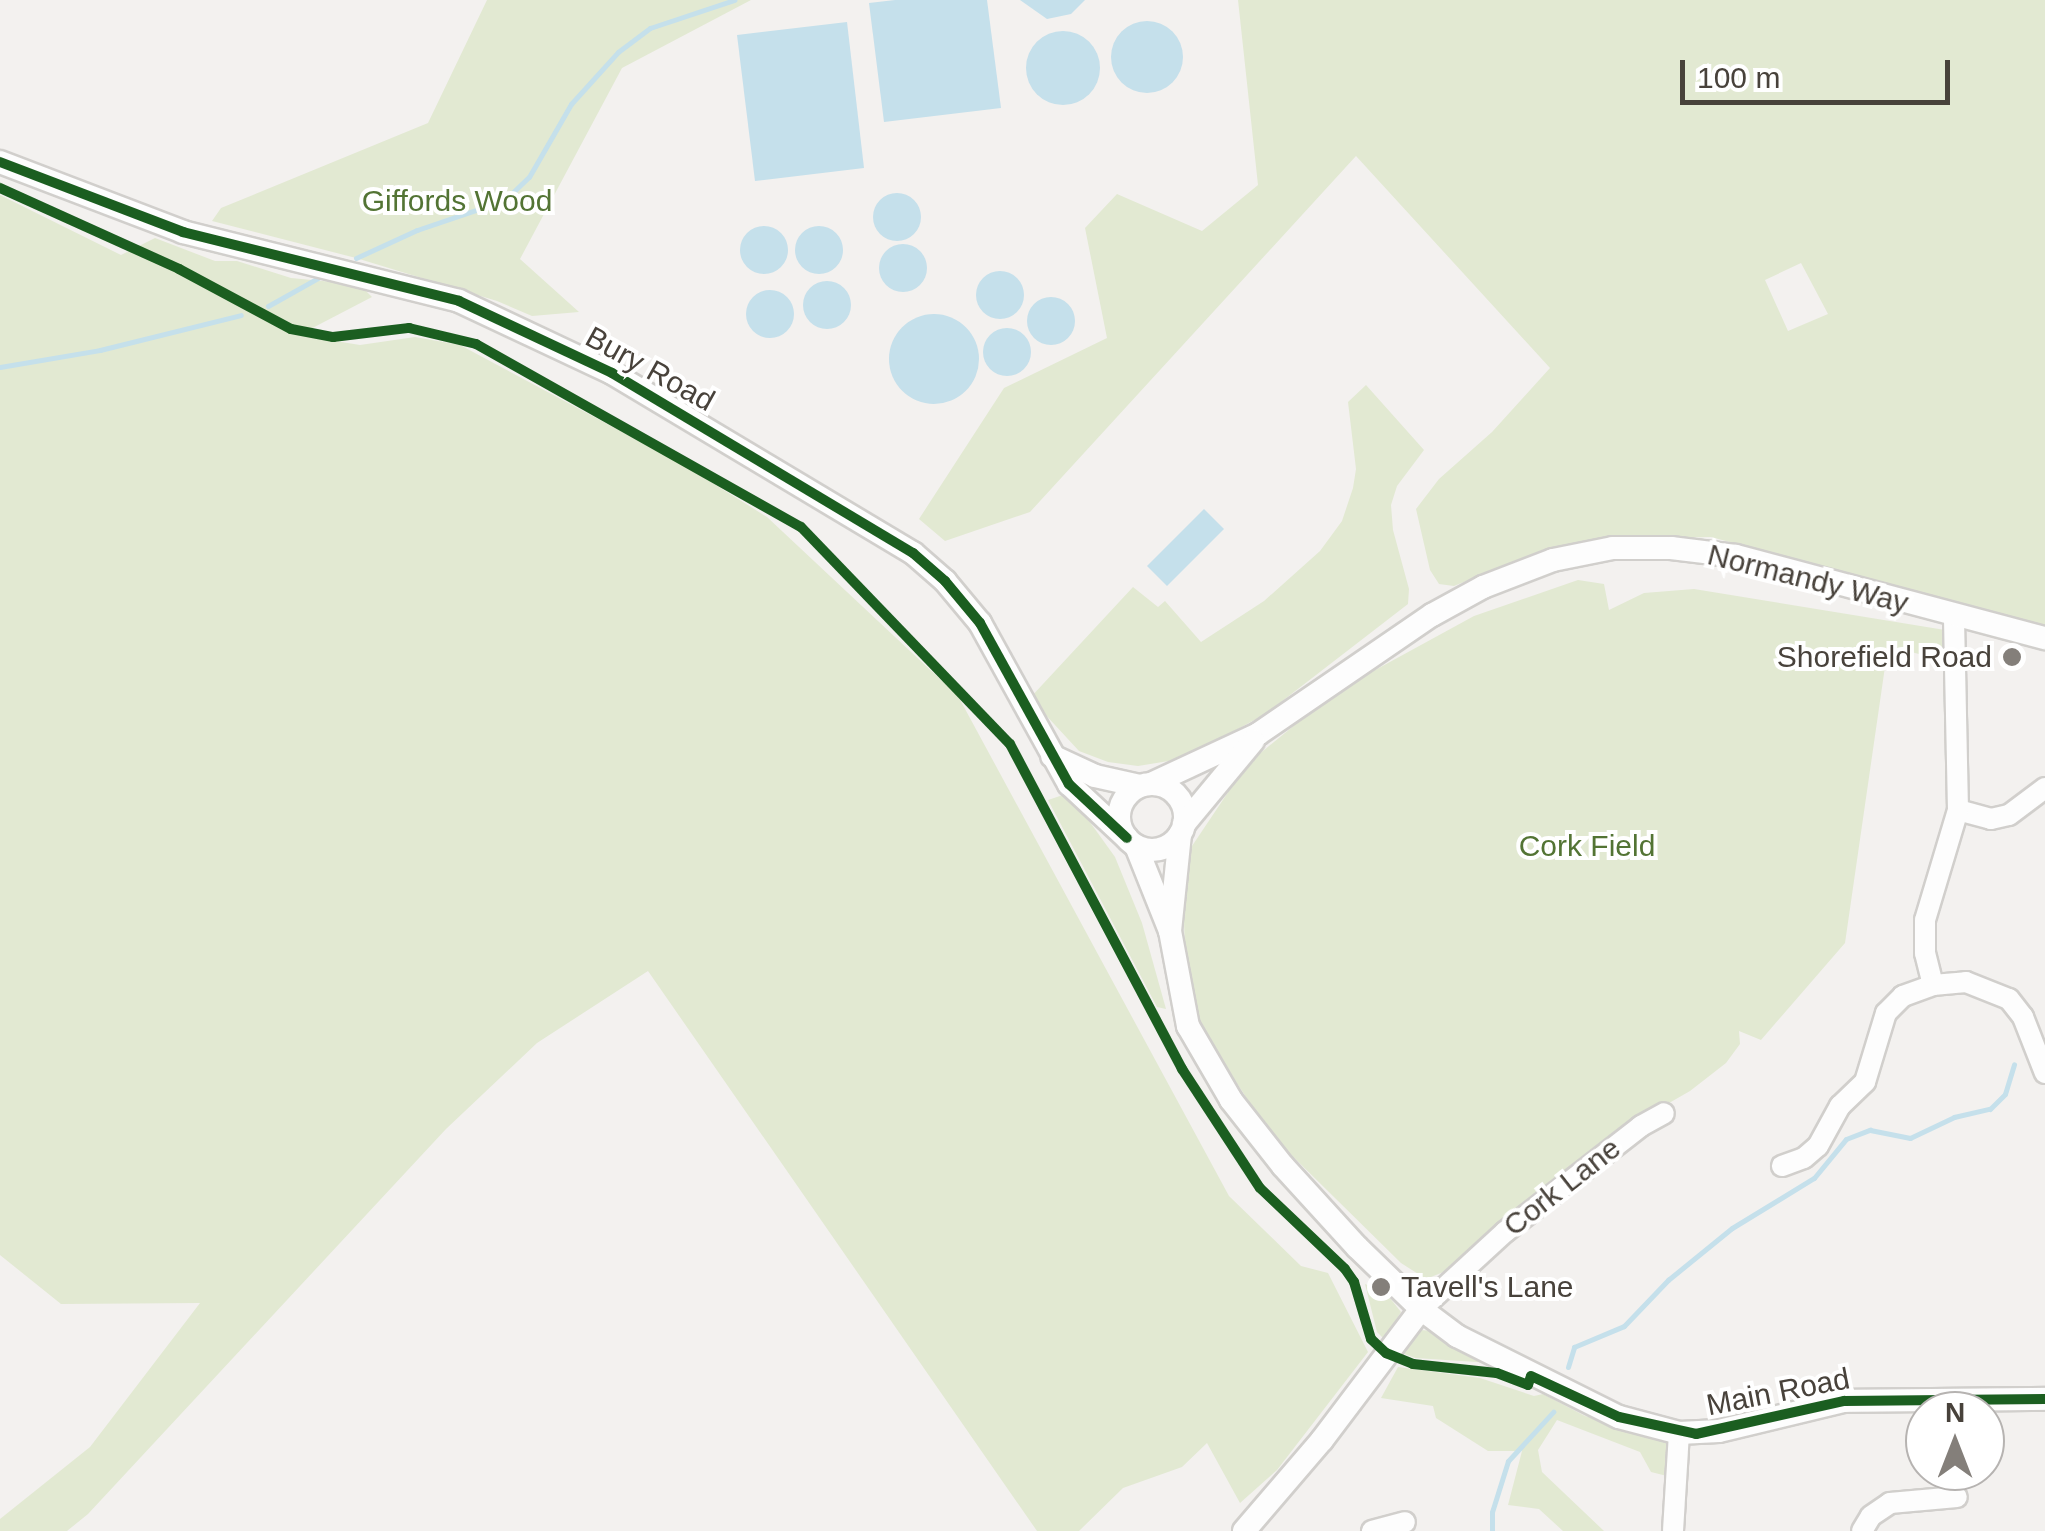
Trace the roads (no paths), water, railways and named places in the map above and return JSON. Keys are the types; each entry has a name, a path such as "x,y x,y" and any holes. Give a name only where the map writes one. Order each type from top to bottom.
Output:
{"street":[{"name":"Bury Road","path":"0,162 183,232 459,301 612,373 913,552 946,581 980,622 1069,784 1132,842"},
{"name":"Normandy Way","path":"1146,785 1258,734 1373,654 1466,596 1553,560 1613,548 1672,548 1736,556 2045,638"},
{"path":"1933,985 1925,953 1925,920 1958,810 1954,615"},
{"name":"Normandy Way","path":"1182,829 1258,734"},
{"path":"1052,756 1095,776 1146,785 1178,796 1182,829 1170,931"},
{"path":"1146,785 1120,809 1170,931"},
{"path":"1958,810 1991,819 2009,815 2045,788"},
{"path":"1132,842 1158,849 1182,829"},
{"name":"Main Road","path":"1170,931 1188,1026 1232,1100 1324,1212 1421,1309 1457,1336 1619,1417 1680,1432 1718,1432 1844,1401 2045,1399"},
{"path":"1782,1166 1804,1158 1818,1146 1840,1106 1865,1082 1886,1013 1902,996 1933,985 1966,982 2009,998 2023,1017 2045,1073"},
{"name":"Cork Lane","path":"1421,1309 1505,1232 1628,1136 1664,1113"},
{"path":"1244,1531 1322,1440 1421,1309"},
{"path":"1673,1531 1680,1432"},
{"path":"1862,1531 1870,1516 1890,1504 1957,1497"},
{"path":"1372,1531 1405,1520"}],"water":[{"path":"987,0 1001,108 884,122 869,3"},
{"path":"1020,0 1085,0 1071,14 1047,19"},
{"path":"1147,21 1161,23 1173,31 1181,43 1181,71 1173,83 1161,91 1147,93 1133,91 1121,83 1113,71 1111,57 1113,43 1121,31 1133,23"},
{"path":"847,22 864,168 755,181 737,35"},
{"path":"1063,31 1089,42 1100,68 1089,94 1063,105 1037,94 1026,68 1037,42"},
{"path":"897,193 914,200 921,217 914,234 897,241 880,234 873,217 880,200"},
{"path":"764,226 781,233 788,250 781,267 764,274 747,267 740,250 747,233"},
{"path":"819,226 836,233 843,250 836,267 819,274 802,267 795,250 802,233"},
{"path":"903,244 920,251 927,268 920,285 903,292 886,285 879,268 886,251"},
{"path":"1000,271 1017,278 1024,295 1017,312 1000,319 983,312 976,295 983,278"},
{"path":"827,281 844,288 851,305 844,322 827,329 810,322 803,305 810,288"},
{"path":"770,290 787,297 794,314 787,331 770,338 753,331 746,314 753,297"},
{"path":"1051,297 1068,304 1075,321 1068,338 1051,345 1034,338 1027,321 1034,304"},
{"path":"934,314 966,327 979,359 966,391 934,404 902,391 889,359 902,327"},
{"path":"1007,328 1024,335 1031,352 1024,369 1007,376 990,369 983,352 990,335"},
{"path":"1204,509 1224,529 1167,586 1147,566"}],"waterway":[{"path":"356,258 417,230 505,200 529,177 571,104 618,52 650,28 734,0"},
{"path":"268,306 318,278"},
{"path":"0,367 100,350 241,315"},
{"path":"1568,1367 1574,1347 1624,1326 1668,1280 1732,1228 1814,1178 1846,1139 1870,1130 1910,1138 1954,1117 1990,1109 2005,1094 2014,1064"},
{"path":"1492,1531 1492,1512 1508,1461 1553,1412"}],"place":[{"name":"Shorefield Road","path":"2012,657"},
{"name":"Tavell's Lane","path":"1381,1287"}],"park label":[{"name":"Giffords Wood","path":"457,201"},
{"name":"Cork Field","path":"1587,846"}]}
